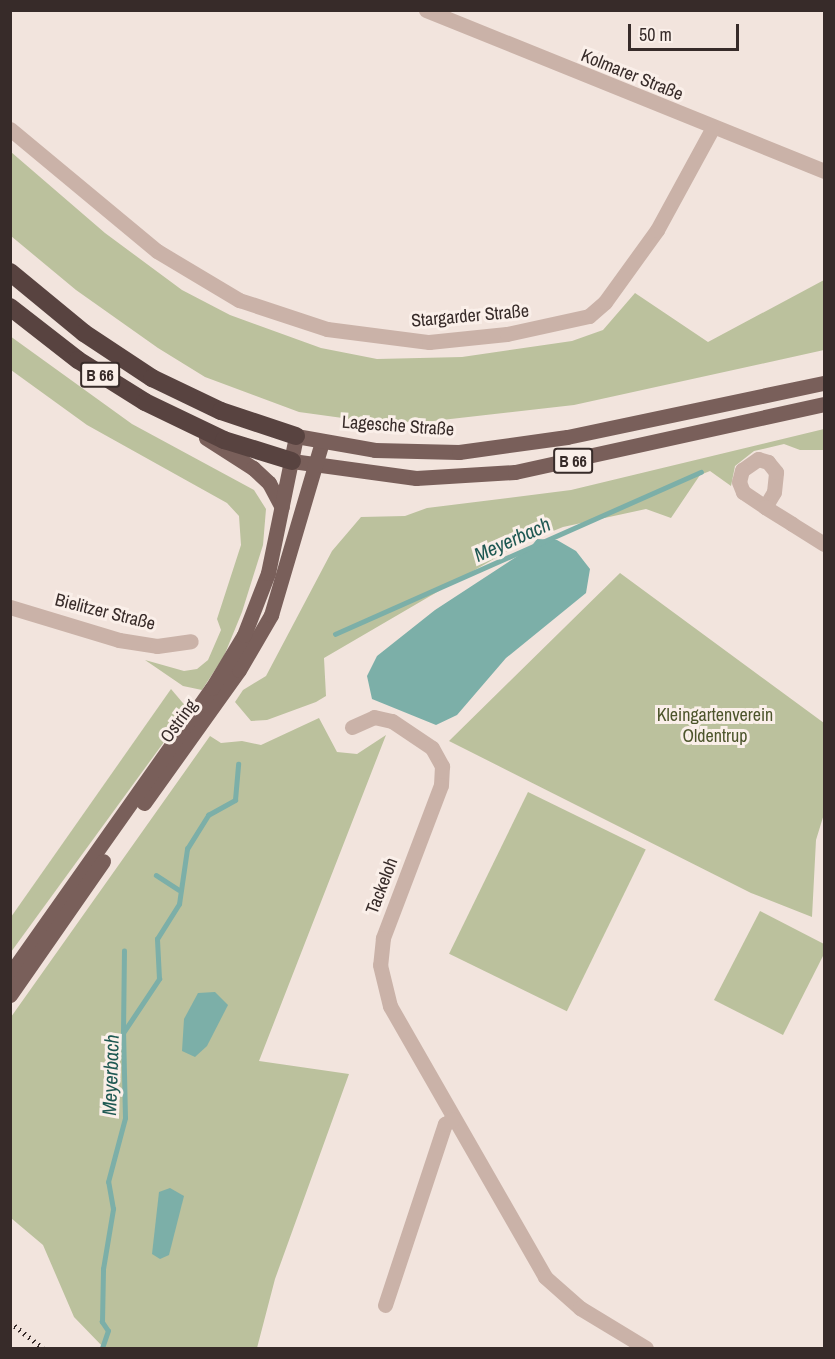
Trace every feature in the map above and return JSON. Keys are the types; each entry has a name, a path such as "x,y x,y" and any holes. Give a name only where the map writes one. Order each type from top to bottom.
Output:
{"highway":[{"name":"Lagesche Straße","path":"10,272 84,333 153,378 221,411 296,436"},
{"name":"B 66","path":"10,307 78,360 168,415 224,440 291,461"}],"main road":[{"name":"Lagesche Straße","path":"296,436 322,442 416,452 523,445 825,383"},
{"name":"B 66","path":"291,461 317,467 416,478 515,472 825,404"},
{"path":"168,415 253,468 269,483 282,507"},
{"name":"Ostring","path":"10,974 231,660 268,573 296,436"},
{"name":"Ostring","path":"10,995 255,645 285,576 317,467 322,442"}],"street":[{"name":"Kolmarer Straße","path":"426,10 712,129 825,171"},
{"name":"Stargarder Straße","path":"10,129 157,251 239,300 327,329 429,342 507,334 589,316 605,302 657,230 712,129"},
{"path":"765,507 825,544"},
{"name":"Bielitzer Straße","path":"10,607 119,640 157,646 191,641"},
{"name":"Tackeloh","path":"352,728 374,717 392,721 432,748 442,766 441,785 383,938 380,965 387,999 544,1277 580,1308 646,1348"},
{"path":"385,1305 445,1124 453,1119"}],"green space":[{"path":"11,152 105,233 182,290 230,315 321,348 377,359 462,357 572,341 603,330 635,293 708,342 824,280 824,350 574,405 433,421 379,423 299,412 205,377 158,348 76,290 11,236"},
{"path":"10,336 132,424 254,490 266,509 263,545 242,612 224,656 202,690 183,686 145,660 184,671 197,669 208,660 221,630 217,619 241,545 239,516 227,503 87,425 11,370"},
{"path":"824,429 824,450 800,450 784,444 754,451 735,466 731,486 710,471 700,475 671,518 646,509 563,527 516,546 324,658 326,696 316,702 267,720 251,721 235,702 243,690 266,676 332,551 361,517 405,516 427,508 571,490"},
{"name":"Kleingartenverein Oldentrup","path":"620,573 824,723 824,814 816,840 812,917 751,893 449,741"},
{"path":"171,689 188,709 11,952 11,917"},
{"path":"319,718 337,752 357,754 386,735 259,1061 349,1074 275,1279 257,1348 104,1348 74,1317 43,1245 11,1218 11,1017 210,736 221,743 242,741 261,745"},
{"path":"528,792 646,849 567,1011 449,954"},
{"path":"760,911 824,944 824,954 783,1035 714,1000"}],"water":[{"path":"537,539 557,540 576,551 590,569 586,593 506,658 457,715 436,725 372,699 367,676 377,656 435,610 530,548"},
{"path":"215,992 228,1005 207,1046 195,1057 182,1051 184,1019 198,993"},
{"path":"170,1188 184,1196 169,1255 160,1259 152,1254 159,1192"}],"waterway":[{"name":"Meyerbach","path":"335,634 701,472"},
{"name":"Meyerbach","path":"102,1348 108,1331 102,1322 103,1269 113,1209 108,1182 125,1118 123,1033 159,979 157,939 179,904 187,849 208,815 235,800 238,764"},
{"path":"156,875 179,890"},
{"path":"123,1032 124,951"}],"railway":[{"path":"10,1322 43,1348"}]}
